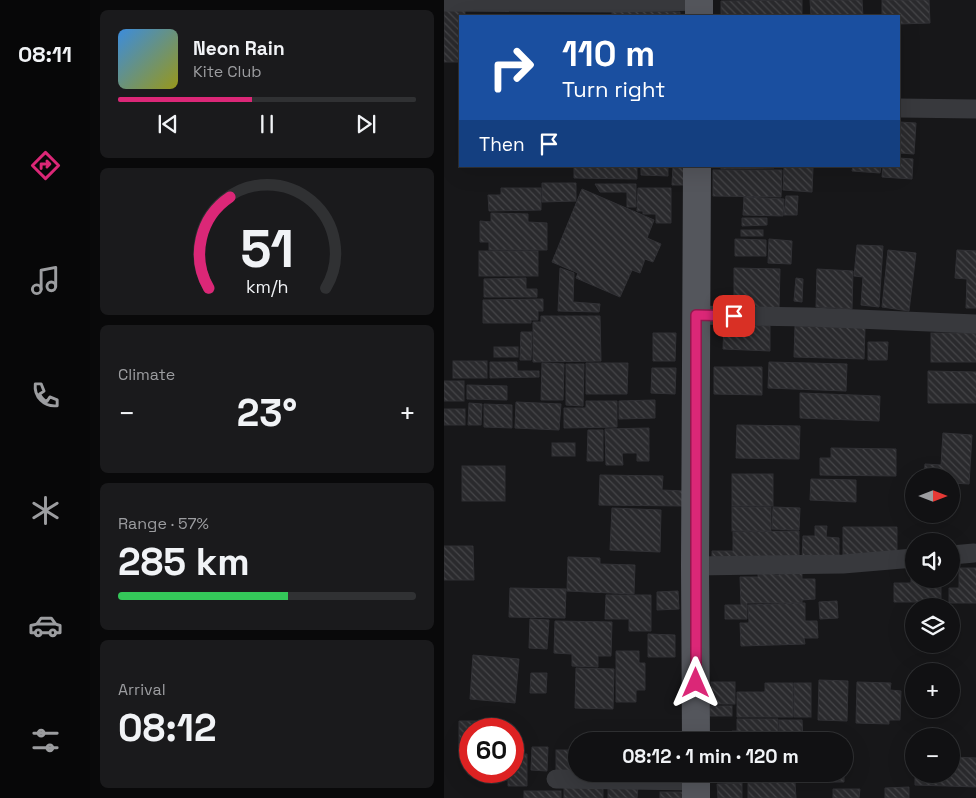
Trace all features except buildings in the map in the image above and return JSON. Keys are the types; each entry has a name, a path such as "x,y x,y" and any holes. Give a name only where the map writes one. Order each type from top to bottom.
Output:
{"main road":[{"path":"696,732 695,566 698,167"}],"street":[{"path":"444,2 617,3 699,6"},
{"path":"900,108 976,109"},
{"path":"696,315 810,317 976,324"},
{"path":"960,554 974,553"},
{"path":"695,566 843,564 905,559"},
{"path":"556,779 696,784"}],"route":[{"path":"696,683 696,315 734,316"}]}
